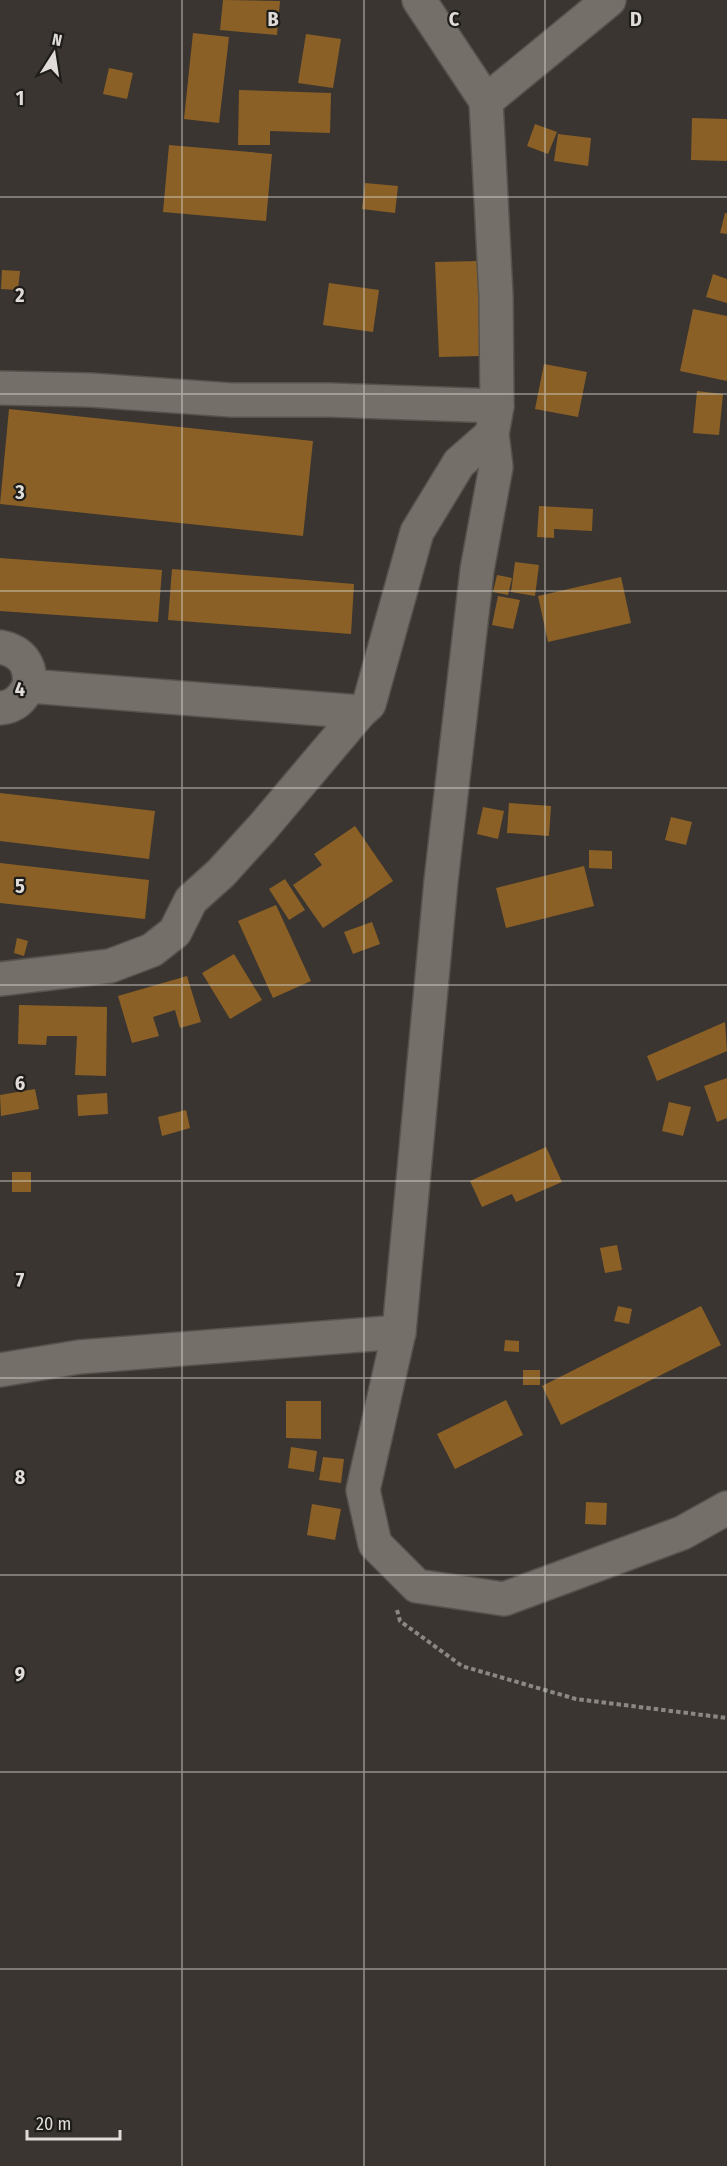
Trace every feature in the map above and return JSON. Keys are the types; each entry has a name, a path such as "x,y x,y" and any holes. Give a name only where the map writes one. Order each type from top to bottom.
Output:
{"street":[{"path":"419,0 486,101 496,296 494,420 496,466 477,570 441,881 399,1332 363,1490 375,1544 417,1586 504,1599 682,1533 727,1508"},
{"path":"486,101 609,0"},
{"path":"0,388 90,390 231,400 330,400 494,420"},
{"path":"0,979 110,966 152,950 175,932 191,900 221,873 263,827 369,704 417,532 459,463 494,420"},
{"path":"0,647 20,654 29,668 29,686 23,697 15,705 0,708"},
{"path":"29,686 360,712"},
{"path":"0,1370 79,1357 399,1332"}],"path":[{"path":"396,1610 400,1620 462,1666 576,1699 727,1718"}],"building":[{"path":"223,0 280,1 277,35 220,30"},
{"path":"193,33 229,37 219,123 184,119"},
{"path":"306,34 341,39 333,88 298,83"},
{"path":"109,68 133,73 127,99 103,94"},
{"path":"239,90 331,93 330,133 270,131 270,145 238,145"},
{"path":"692,118 727,119 727,161 691,160"},
{"path":"535,124 557,132 548,154 527,146"},
{"path":"558,134 591,138 588,166 554,161"},
{"path":"169,145 272,154 266,221 163,212"},
{"path":"365,183 398,186 395,213 362,209"},
{"path":"725,213 727,213 727,234 720,233"},
{"path":"478,261 481,356 439,357 435,262"},
{"path":"2,270 20,271 18,290 1,289"},
{"path":"713,274 727,279 727,303 706,297"},
{"path":"329,283 379,290 373,332 323,325"},
{"path":"693,309 727,316 727,381 680,371"},
{"path":"544,364 587,372 578,417 535,409"},
{"path":"697,391 723,394 719,435 693,433"},
{"path":"9,409 313,441 303,536 0,504"},
{"path":"539,506 593,509 592,531 554,529 554,538 537,537"},
{"path":"0,558 162,570 158,622 0,611"},
{"path":"515,562 539,565 535,596 511,592"},
{"path":"172,569 354,584 351,634 168,620"},
{"path":"497,575 512,578 508,595 493,592"},
{"path":"621,577 631,623 548,642 538,596"},
{"path":"498,596 520,600 513,629 492,625"},
{"path":"0,793 155,811 149,859 0,841"},
{"path":"509,803 551,806 549,836 507,833"},
{"path":"483,807 504,811 498,839 477,834"},
{"path":"671,817 692,822 686,845 665,840"},
{"path":"355,826 393,881 323,928 293,885 322,865 314,854"},
{"path":"589,850 612,851 612,869 589,868"},
{"path":"0,863 149,880 145,919 0,903"},
{"path":"584,866 594,906 506,928 496,888"},
{"path":"285,879 305,910 289,920 269,889"},
{"path":"276,905 311,981 273,998 238,921"},
{"path":"372,922 380,944 353,954 344,932"},
{"path":"17,938 28,941 24,956 14,953"},
{"path":"234,954 262,1000 230,1019 202,973"},
{"path":"187,976 201,1022 180,1028 175,1010 153,1017 159,1036 132,1043 118,996"},
{"path":"19,1005 107,1007 106,1076 75,1075 77,1036 47,1036 46,1045 18,1044"},
{"path":"725,1022 727,1051 657,1081 647,1056"},
{"path":"727,1078 727,1118 717,1122 704,1086"},
{"path":"35,1089 39,1109 1,1116 0,1095"},
{"path":"107,1093 108,1114 78,1116 77,1095"},
{"path":"669,1102 691,1107 683,1136 662,1131"},
{"path":"186,1110 190,1128 162,1136 158,1117"},
{"path":"546,1147 562,1182 516,1202 512,1194 482,1207 470,1181"},
{"path":"12,1172 31,1172 31,1192 12,1192"},
{"path":"617,1245 622,1270 605,1273 600,1248"},
{"path":"618,1306 632,1309 629,1324 614,1321"},
{"path":"701,1306 721,1345 561,1425 542,1386"},
{"path":"505,1340 519,1341 519,1352 504,1351"},
{"path":"523,1370 540,1370 540,1385 523,1385"},
{"path":"506,1400 523,1435 455,1469 437,1434"},
{"path":"286,1401 321,1401 321,1439 286,1438"},
{"path":"291,1447 317,1451 314,1472 288,1468"},
{"path":"323,1457 344,1459 341,1483 319,1480"},
{"path":"586,1502 607,1503 606,1525 585,1524"},
{"path":"312,1504 341,1509 335,1540 307,1535"}]}
